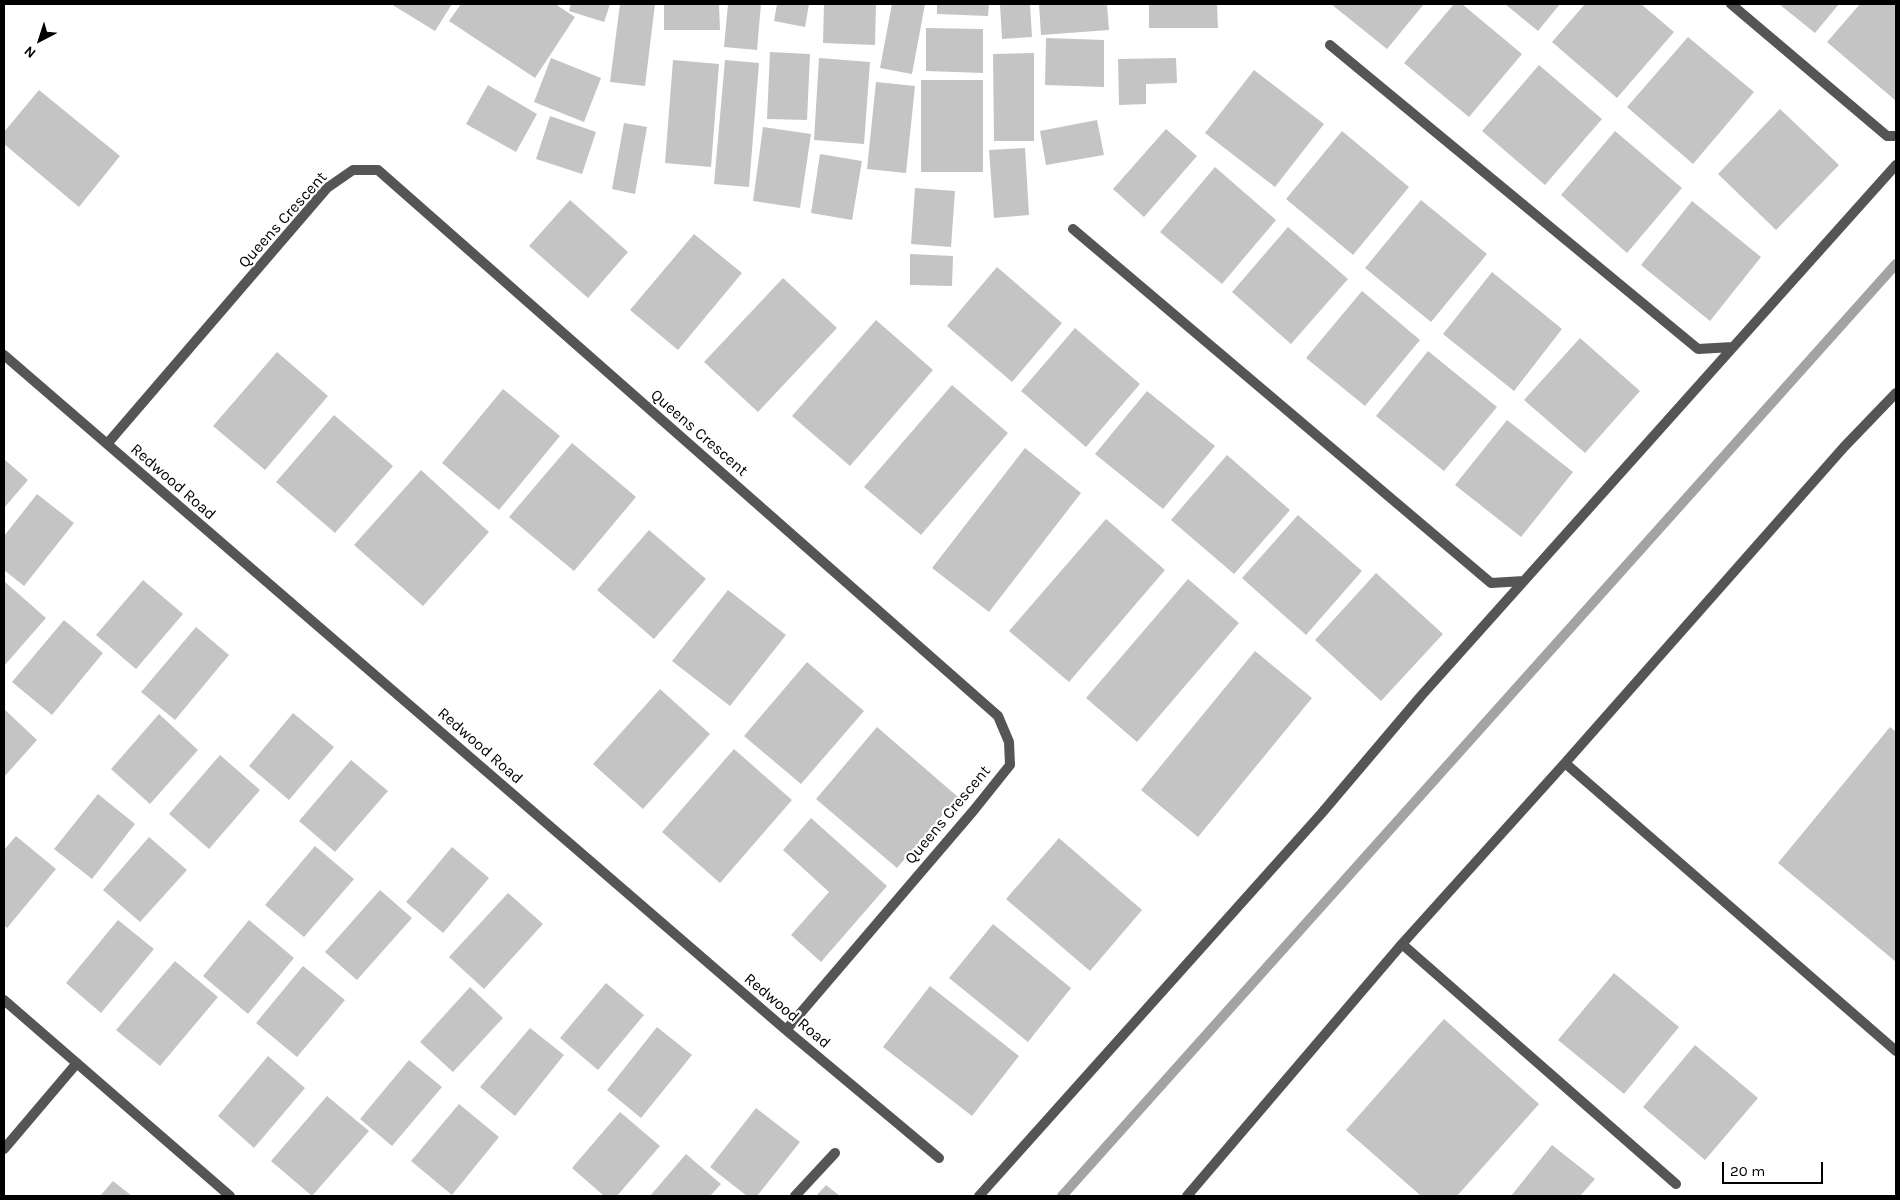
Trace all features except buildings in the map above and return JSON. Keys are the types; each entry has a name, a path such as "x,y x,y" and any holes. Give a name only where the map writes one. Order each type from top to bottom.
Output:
{"street":[{"path":"1731,4 1887,136 1896,136"},
{"path":"1330,46 1698,349 1733,348"},
{"path":"979,1196 1321,814 1421,696 1896,164"},
{"name":"Queens Crescent","path":"107,444 327,188 353,170 378,170 998,716 1009,742 1010,765 974,810 786,1030"},
{"path":"1073,229 1490,583 1524,581"},
{"name":"Redwood Road","path":"4,355 786,1030 939,1158"},
{"path":"1187,1196 1402,944 1565,763 1844,447 1896,395"},
{"path":"1565,763 1896,1051"},
{"path":"1402,944 1676,1184"},
{"path":"4,1000 230,1196"},
{"path":"4,1149 77,1063"},
{"path":"795,1196 835,1153"}],"waterway":[{"path":"1062,1196 1896,264"}]}
